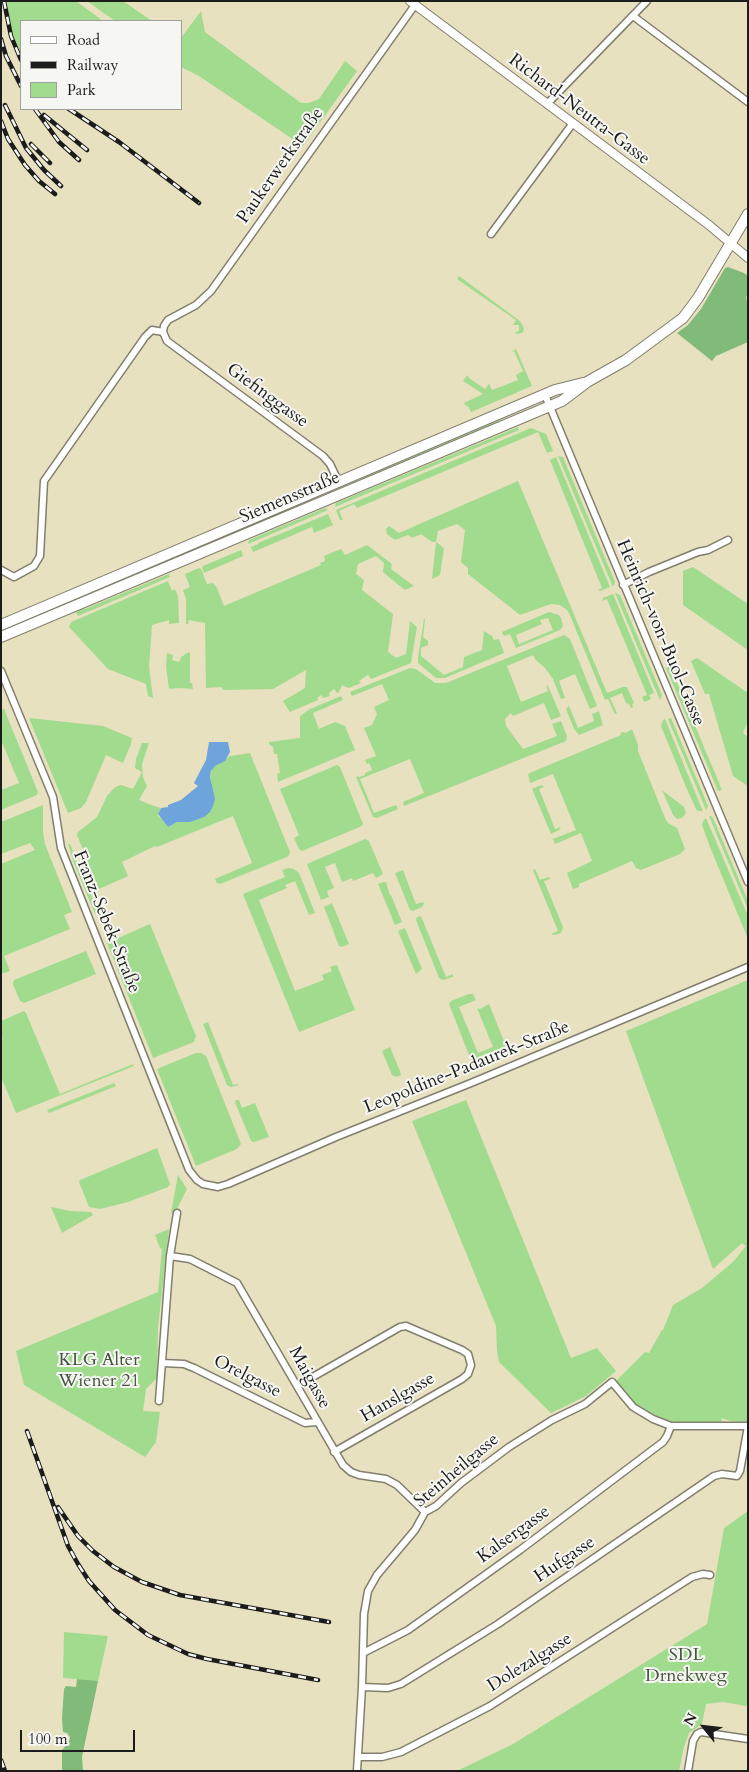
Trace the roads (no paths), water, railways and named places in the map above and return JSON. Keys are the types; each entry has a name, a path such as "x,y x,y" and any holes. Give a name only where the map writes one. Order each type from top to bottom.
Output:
{"main road":[{"name":"Siemensstraße","path":"1,637 562,401 587,382 626,360 683,318 698,298 748,214"},
{"name":"Siemensstraße","path":"1,625 555,390 587,382"}],"street":[{"path":"547,104 647,1"},
{"name":"Richard-Neutra-Gasse","path":"417,4 731,243 748,258"},
{"name":"Paukerwerkstraße","path":"162,332 168,320 196,305 211,291 417,4"},
{"path":"634,16 748,102"},
{"path":"492,234 573,123"},
{"path":"1,570 14,577 34,566 40,556 44,481 145,337 152,330 162,332"},
{"name":"Giefinggasse","path":"162,332 165,339 172,346 323,456 330,464 343,494"},
{"name":"Heinrich-von-Buol-Gasse","path":"544,395 748,882"},
{"path":"624,585 649,572 698,552 708,550 728,540"},
{"name":"Franz-Sebek-Straße","path":"1,670 53,797 61,848 189,1170 197,1180"},
{"name":"Leopoldine-Padaurek-Straße","path":"197,1180 209,1186 218,1187 228,1184 336,1137 464,1086 748,966"},
{"path":"159,1402 170,1256 177,1214"},
{"name":"Maigasse","path":"170,1256 190,1259 237,1283 342,1465 351,1472 386,1479 397,1485 425,1512"},
{"name":"Hanslgasse","path":"297,1386 400,1327 406,1326 468,1354 471,1365 468,1374 462,1379 334,1452"},
{"name":"Orelgasse","path":"162,1362 184,1364 304,1423 316,1422"},
{"name":"Steinheilgasse","path":"357,1771 364,1614 368,1591 377,1575 415,1530 425,1512 436,1506 461,1483 509,1447 552,1420 586,1404 612,1382 633,1406 653,1419 671,1426 748,1426"},
{"name":"Kalsergasse","path":"363,1653 408,1630 520,1550 662,1442 671,1426"},
{"name":"Hufgasse","path":"362,1687 388,1688 400,1684 498,1624 714,1476 722,1474 736,1476 740,1471 748,1426"},
{"name":"Dolezalgasse","path":"358,1757 382,1757 401,1752 506,1696 692,1577 703,1574 710,1575"},
{"path":"688,1771 693,1741 697,1734 701,1732 748,1739"}],"water":[{"path":"209,742 228,742 230,752 225,761 215,766 211,771 210,777 215,799 213,806 204,817 190,822 177,822 168,827 158,814 161,808 168,807 168,805 181,800 198,786 194,783 206,760"}],"railway":[{"path":"4,1 11,36 20,58"},
{"path":"1,39 6,56 20,84"},
{"path":"5,105 26,148 44,170 61,186"},
{"path":"36,110 59,142 79,160"},
{"path":"71,110 119,142 199,203"},
{"path":"44,115 87,150"},
{"path":"1,121 8,139 25,165 39,181 55,194"},
{"path":"31,144 50,163"},
{"path":"27,1431 68,1546 89,1581 115,1610 148,1635 188,1654 318,1680"},
{"path":"58,1507 78,1536 93,1551 114,1567 142,1582 180,1595 329,1622"},
{"path":"1,1760 5,1771"}],"park label":[{"name":"KLG Alter Wiener 21","path":"99,1371"},
{"name":"SDL Drnekweg","path":"686,1666"}]}
